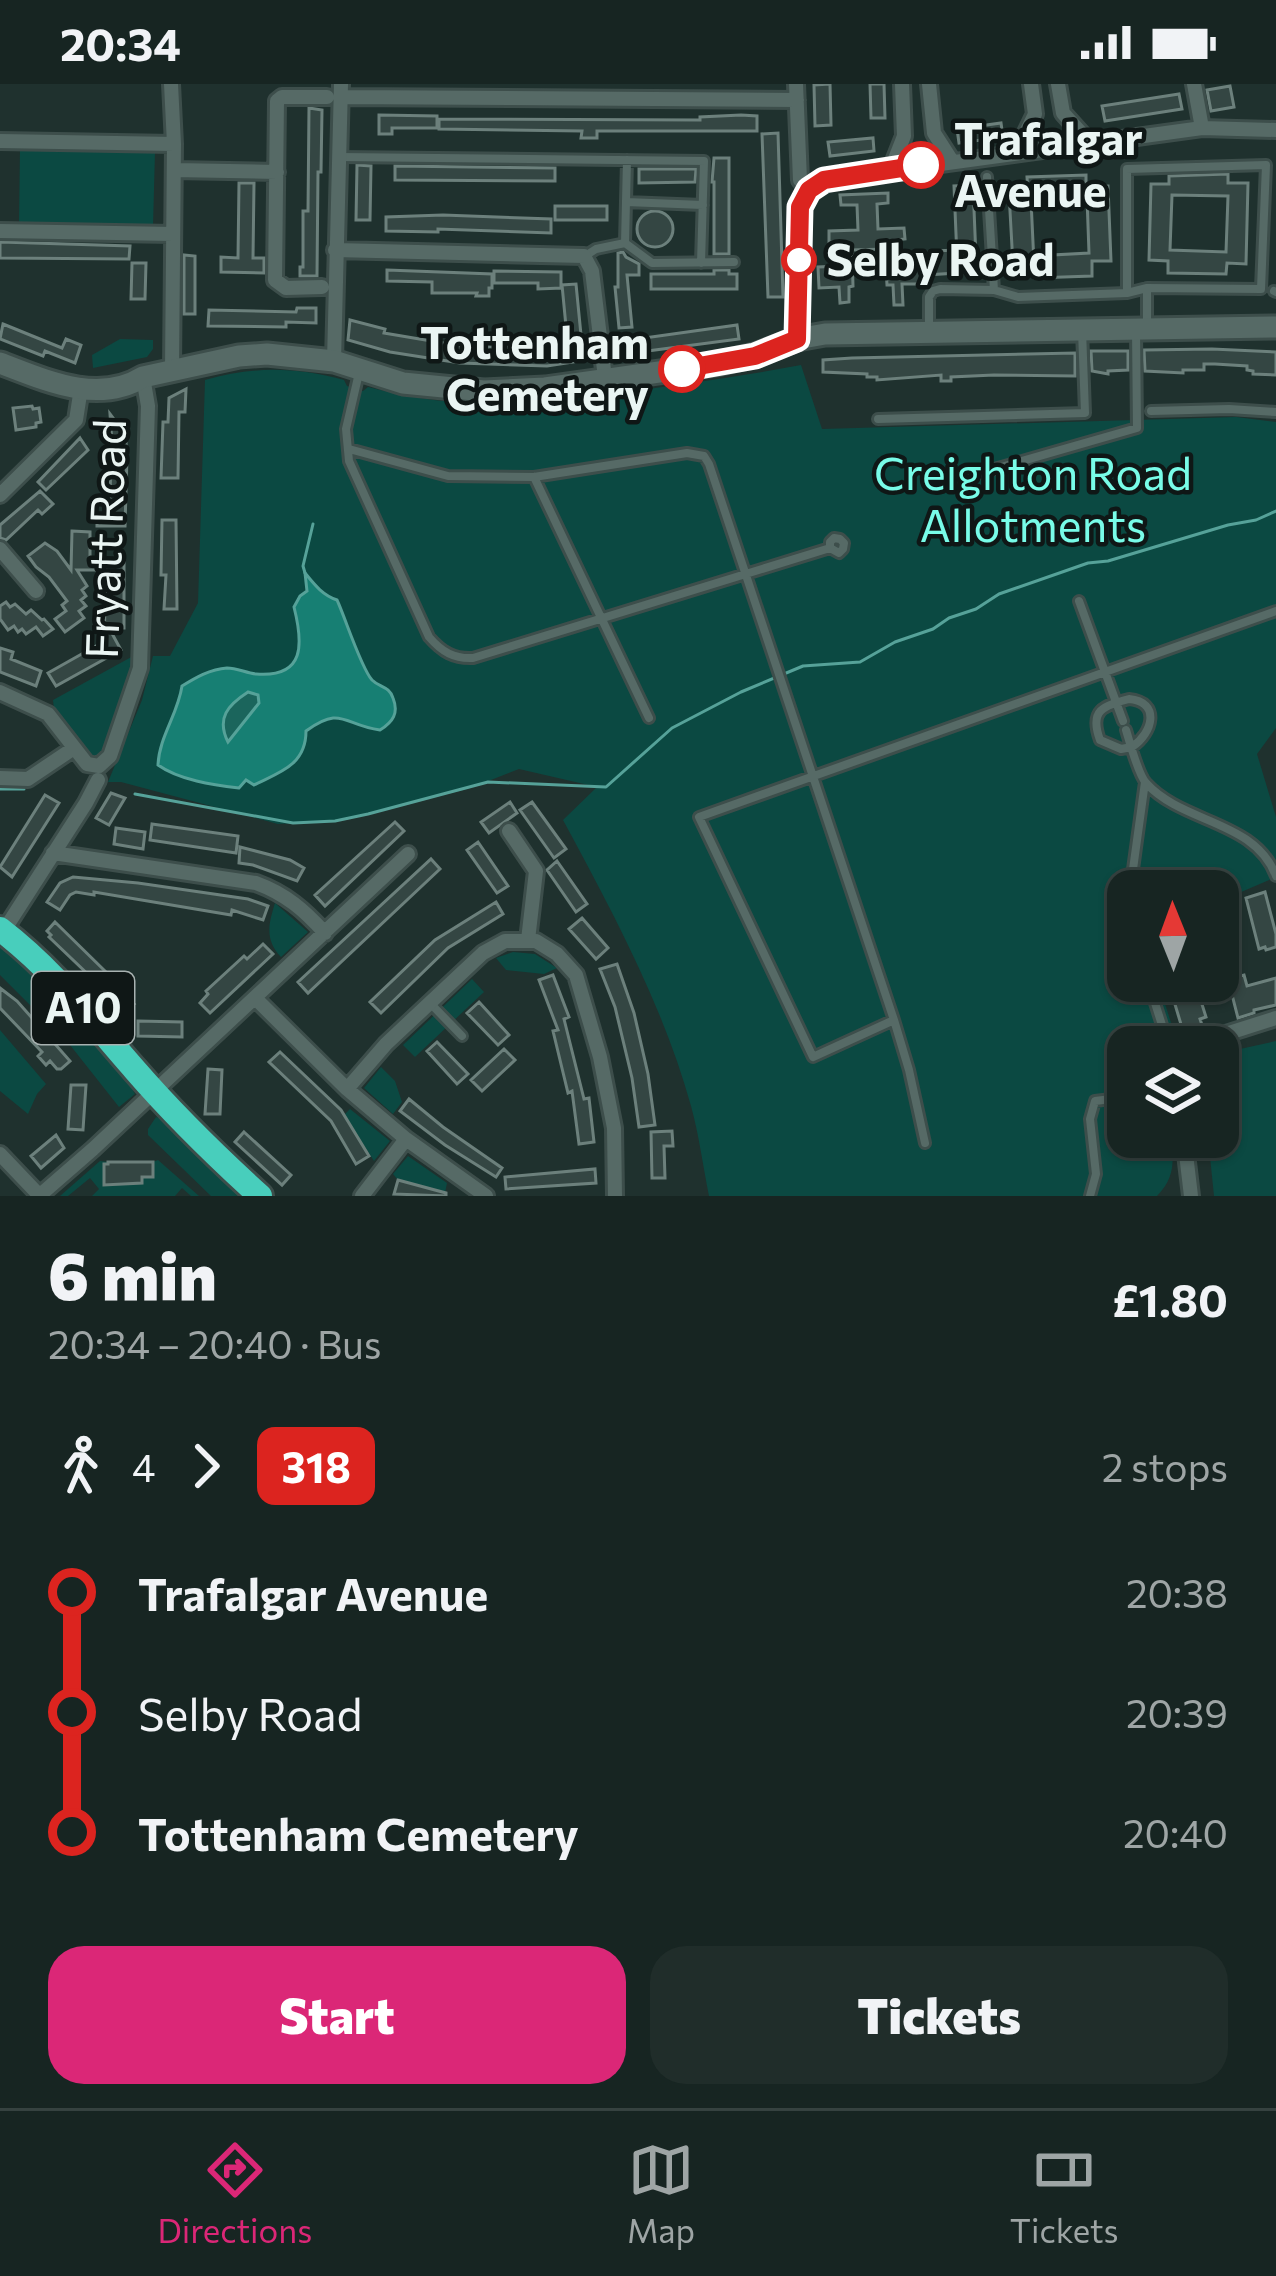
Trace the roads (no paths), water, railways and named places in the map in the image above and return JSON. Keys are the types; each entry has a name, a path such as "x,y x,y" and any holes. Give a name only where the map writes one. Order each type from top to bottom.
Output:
{"highway":[{"name":"A10","path":"2,931 64,986 154,1092 260,1196"}],"street":[{"path":"171,84 172,370"},
{"path":"891,169 904,136 902,84"},
{"path":"929,84 934,134 952,160"},
{"path":"1016,153 1035,114 1030,84"},
{"path":"1058,84 1063,113 1090,143"},
{"path":"1194,84 1202,128"},
{"path":"328,287 278,284 280,94 797,92 800,179 809,190"},
{"path":"334,361 328,287 335,250 336,93"},
{"path":"797,339 800,207 809,190 824,180 1202,128 1276,130"},
{"path":"0,141 174,145"},
{"path":"174,170 277,172"},
{"path":"0,231 173,234"},
{"path":"335,250 584,256 592,271 605,378"},
{"path":"0,363 81,388 102,379 127,374 143,377 238,356 303,356 403,383 484,391 545,388 716,364 825,334 1276,328"},
{"name":"Fryatt Road","path":"2,931 86,803 110,756 140,668 148,406 143,377"},
{"path":"0,494 76,420 81,388"},
{"path":"0,549 18,581 36,591"},
{"path":"0,692 48,714 98,772"},
{"path":"0,778 28,779 74,748"},
{"path":"509,831 536,871 528,940"},
{"path":"53,853 256,883 281,892 325,933"},
{"path":"0,1154 39,1196 408,854"},
{"path":"346,1089 483,952 505,941 536,941 557,954 575,975 600,1057 614,1128 615,1196"},
{"path":"255,998 346,1089 486,1196"},
{"path":"1239,1030 1276,1018"},
{"path":"362,1196 406,1139"},
{"path":"1186,1158 1191,1196"}],"lane":[{"path":"338,157 704,161 701,262"},
{"path":"625,243 627,160"},
{"path":"928,331 933,291 994,290 1018,297 1127,293 1147,288 1261,290 1266,165 1127,169 1127,293"},
{"path":"988,177 994,290"},
{"path":"626,202 703,205"},
{"path":"584,256 625,243 652,263 734,262"},
{"path":"956,480 1137,428 1147,288"},
{"path":"878,418 1084,413 1082,329"},
{"path":"359,369 347,418 349,461 429,638 457,657 473,658 830,548"},
{"path":"1151,411 1276,412"},
{"path":"349,449 448,476 534,477 697,453 704,456 894,1020 925,1143"},
{"path":"534,477 649,718"},
{"path":"1079,602 1144,782 1133,870"},
{"path":"894,1020 813,1057 699,818 1276,611"},
{"path":"1137,699 1145,704 1152,722 1149,733 1132,747 1120,749 1100,740 1094,725 1102,709 1137,699"},
{"path":"1144,782 1172,805 1246,838 1264,854 1276,876"},
{"path":"429,1002 462,1036"},
{"path":"1090,1196 1096,1174 1090,1119 1095,1101 1107,1099"}],"waterway":[{"path":"135,794 293,823 335,821 488,782 606,787 672,728 803,666 860,662 999,594 1088,563 1276,511"},
{"path":"305,573 313,524"},
{"path":"0,789 24,789"}],"place":[{"name":"Trafalgar Avenue","path":"921,165"},
{"name":"Selby Road","path":"799,260"},
{"name":"Tottenham Cemetery","path":"682,369"}],"park label":[{"name":"Creighton Road Allotments","path":"1033,500"}]}
